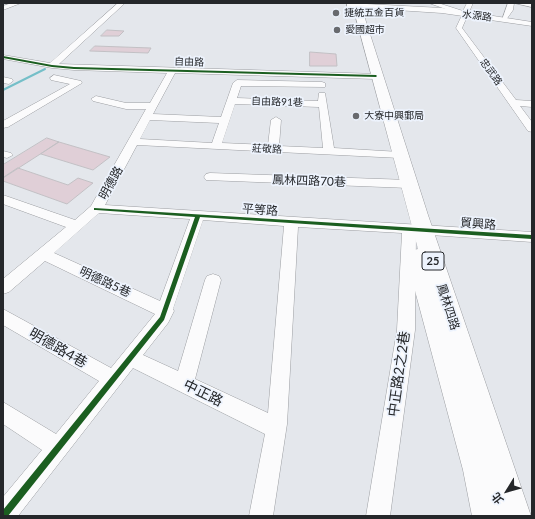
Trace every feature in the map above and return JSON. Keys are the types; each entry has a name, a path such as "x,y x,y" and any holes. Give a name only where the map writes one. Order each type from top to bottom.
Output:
{"main road":[{"name":"鳳林四路","path":"353,4 371,76 416,230 490,516"},
{"name":"鳳林四路","path":"416,230 498,463 512,516"}],"street":[{"path":"3,8 18,3"},
{"path":"52,66 122,3"},
{"path":"432,3 465,14 470,3"},
{"path":"504,19 510,10 511,3"},
{"path":"517,3 532,5"},
{"name":"水源路","path":"353,4 465,14 532,24"},
{"name":"忠武路","path":"465,14 459,28 532,129"},
{"name":"自由路","path":"3,57 52,66 172,71 371,76"},
{"path":"3,63 13,59"},
{"name":"明德路","path":"3,288 78,226 96,209 172,71"},
{"path":"322,75 323,104 329,152"},
{"path":"4,125 78,83 54,78"},
{"path":"216,146 237,83 322,86"},
{"path":"96,99 150,112 225,120"},
{"name":"自由路91巷","path":"232,101 323,104"},
{"path":"514,103 532,104"},
{"path":"273,149 276,120"},
{"name":"莊敬路","path":"134,142 394,155"},
{"name":"鳳林四路70巷","path":"210,177 402,184"},
{"path":"3,199 78,226"},
{"name":"平等路","path":"96,209 291,223 416,230"},
{"path":"3,516 162,318 198,216"},
{"path":"260,516 276,428 291,223"},
{"name":"貿興路","path":"416,230 532,237"},
{"name":"中正路2之2巷","path":"378,516 406,330 416,230"},
{"name":"明德路5巷","path":"44,254 166,310"},
{"path":"184,384 213,280"},
{"name":"明德路4巷","path":"3,316 113,380"},
{"name":"中正路","path":"130,358 276,428"},
{"path":"3,412 58,448"}],"building":[{"path":"107,30 124,31 119,36 101,36"},
{"path":"95,46 151,48 148,53 90,51"},
{"path":"310,52 336,54 337,66 310,66"},
{"path":"47,138 59,142 3,178 3,165"},
{"path":"59,142 110,157 93,170 41,154"},
{"path":"18,168 68,185 78,178 93,183 67,204 3,181 3,178"}],"waterway":[{"path":"3,90 45,69"}],"cycle path":[{"path":"3,57 52,66 74,68 376,76"},
{"path":"96,209 532,237"},
{"path":"3,516 162,318 198,216"}],"place":[{"name":"捷統五金百貨","path":"336,13"},
{"name":"愛國超市","path":"337,30"},
{"name":"大寮中興郵局","path":"356,116"}]}
